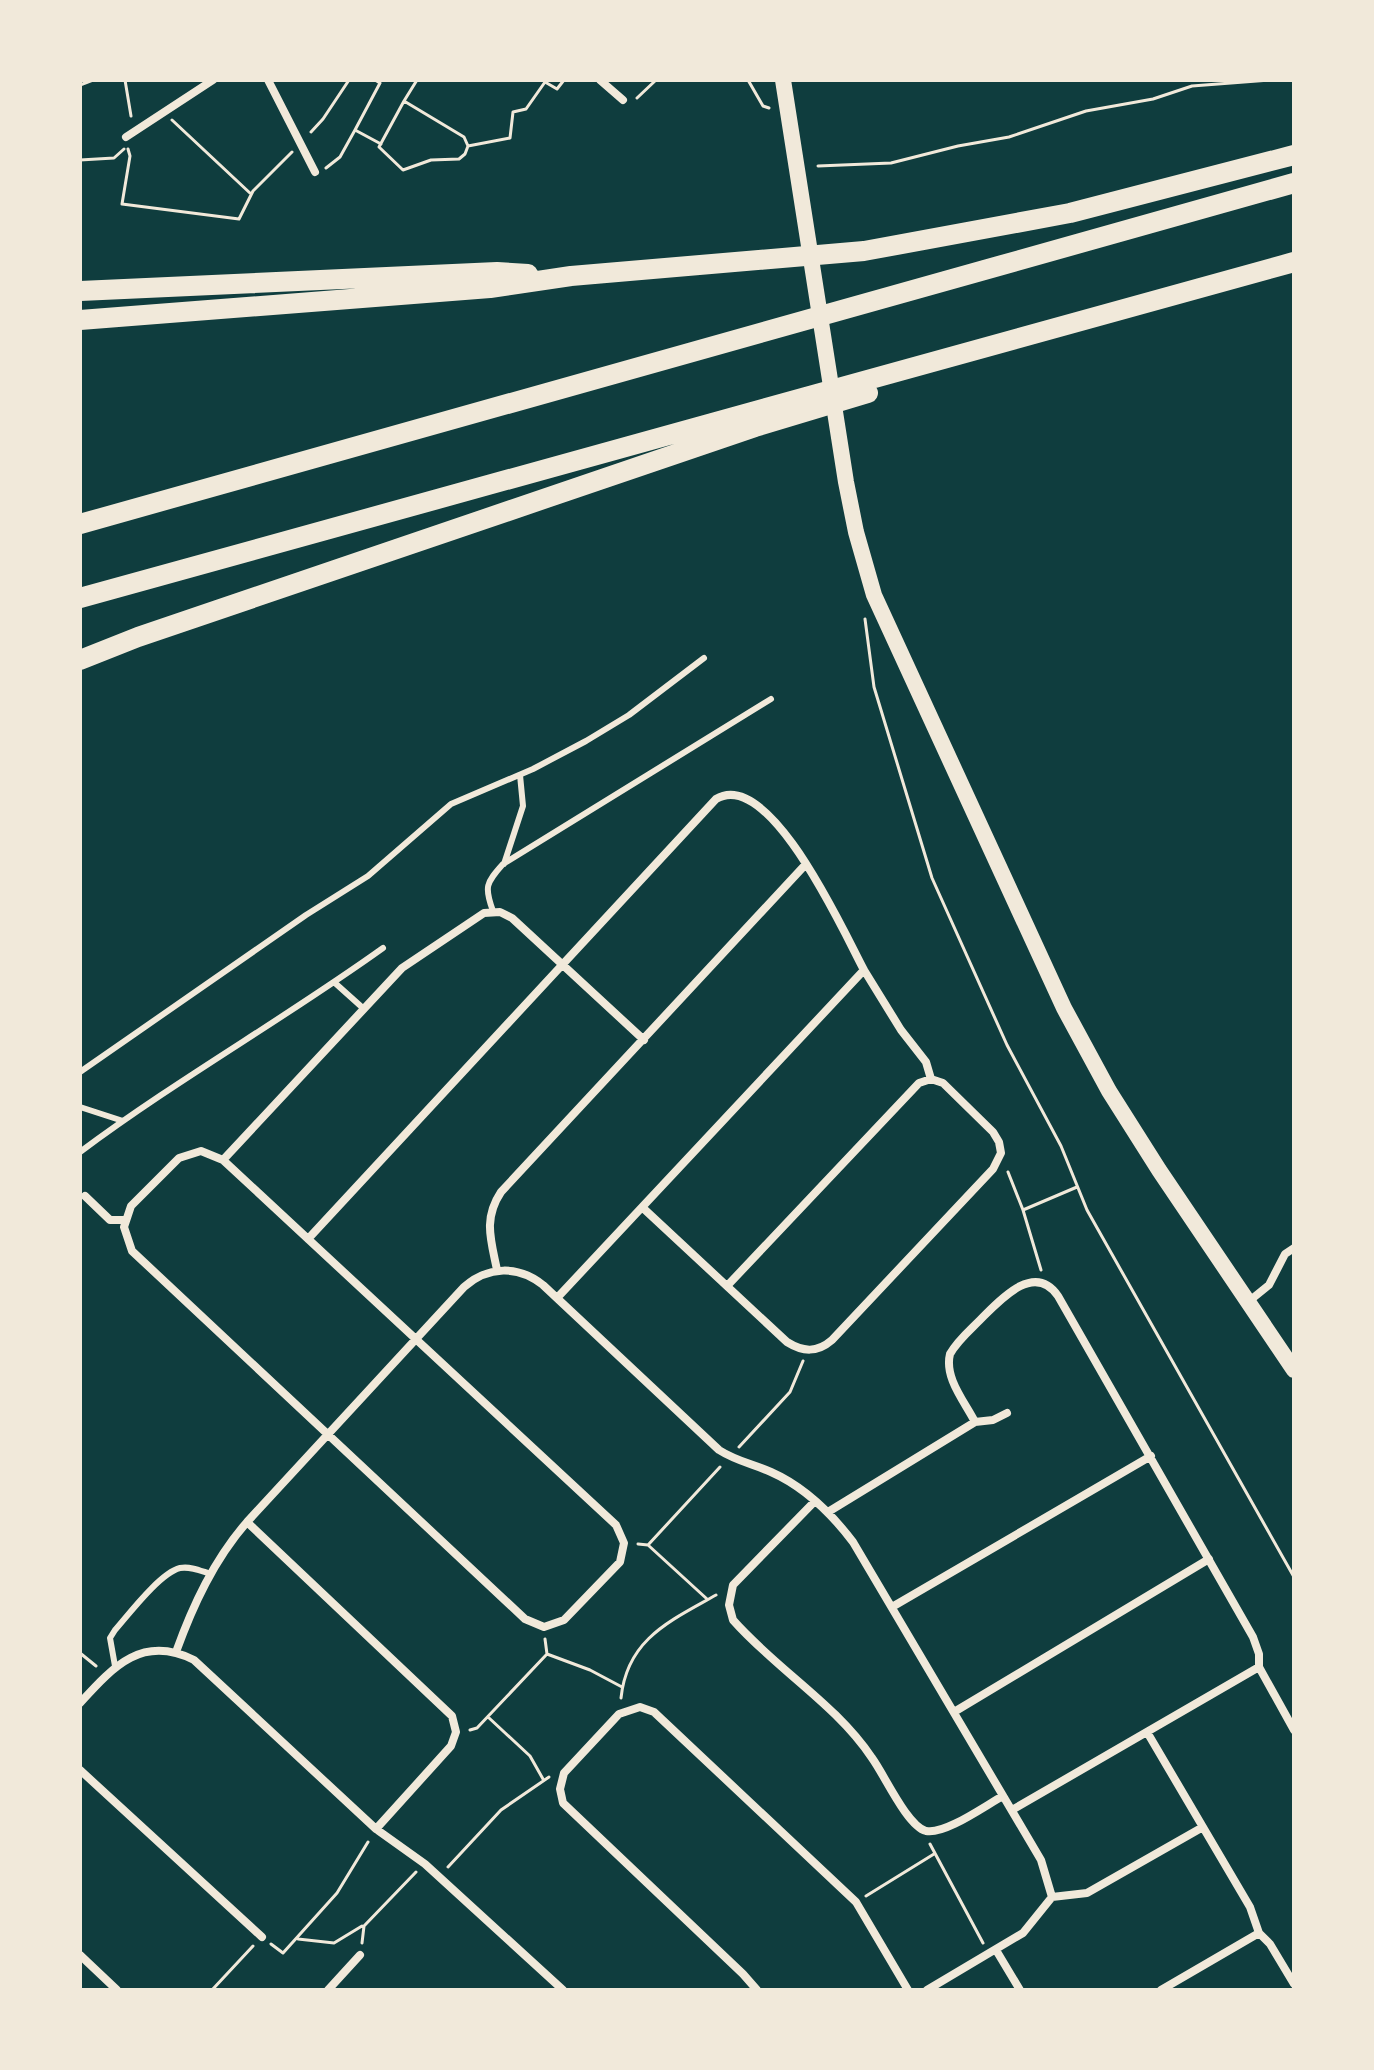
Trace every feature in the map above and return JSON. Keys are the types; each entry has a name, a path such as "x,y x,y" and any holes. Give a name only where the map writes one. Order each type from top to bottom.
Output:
{"highway":[{"path":"80,320 490,288 571,276 787,259 939,238 1070,213 1294,155"},
{"path":"80,524 1294,183"},
{"path":"80,598 1294,262"},
{"path":"80,291 497,272 571,276"},
{"path":"80,660 153,632 755,427 934,373 1089,321"}],"main road":[{"path":"783,80 846,482 874,595 1064,1008 1109,1091 1294,1370"}],"street":[{"path":"126,137 213,80"},
{"path":"268,80 315,172"},
{"path":"600,80 623,100"},
{"path":"308,1239 722,796 735,794 748,798 797,847 864,970 901,1030 926,1062 931,1079 948,1087 993,1132 1001,1153 993,1169 826,1346 808,1350 792,1345 643,1208"},
{"path":"497,1270 489,1219 501,1192 806,864"},
{"path":"223,1160 402,968 475,916 493,911 512,918 644,1040"},
{"path":"557,1298 864,970"},
{"path":"727,1286 914,1087 931,1079"},
{"path":"201,1151 223,1160 308,1239 418,1338 620,1530 624,1549 620,1562 564,1620 544,1627 525,1619 132,1251 125,1236 125,1220 131,1206 179,1158 201,1151"},
{"path":"85,1196 110,1220 125,1220"},
{"path":"1248,1302 1269,1285 1285,1254 1294,1248"},
{"path":"176,1652 190,1614 225,1548 247,1522 471,1281 497,1270 526,1274 557,1298 719,1450 738,1461 786,1479 828,1512 853,1542 1012,1810 1041,1860 1052,1897"},
{"path":"975,1422 951,1376 950,1354 1001,1299 1021,1285 1045,1284 1056,1292 1253,1637 1259,1654 1259,1667 1294,1730"},
{"path":"828,1512 975,1422 993,1420 1007,1413"},
{"path":"892,1607 1151,1456"},
{"path":"815,1501 733,1585 729,1605 733,1620 851,1731 872,1757 905,1810 923,1830 948,1827 1003,1796"},
{"path":"247,1522 452,1716 456,1732 447,1752 376,1829"},
{"path":"954,1712 1209,1559"},
{"path":"80,1703 115,1666 144,1652 176,1652 202,1665 376,1829 439,1876 558,1988"},
{"path":"1012,1810 1259,1667"},
{"path":"757,1990 567,1808 560,1789 564,1773 619,1714 640,1707 654,1712 856,1902 908,1990"},
{"path":"1147,1732 1250,1907 1259,1933 1270,1944 1294,1984"},
{"path":"80,1770 262,1937"},
{"path":"927,1990 1028,1929 1052,1897 1075,1896 1092,1890 1203,1827"},
{"path":"1161,1990 1259,1933"},
{"path":"993,1952 1020,1990"},
{"path":"80,1955 117,1990"},
{"path":"328,1990 360,1955"}],"lane":[{"path":"80,1072 306,915 368,876 451,804 520,775 629,715 704,658"},
{"path":"493,911 487,894 489,880 503,864 771,699"},
{"path":"503,864 523,806 520,775"},
{"path":"80,1152 181,1080 335,983 383,948"},
{"path":"335,983 364,1009"},
{"path":"80,1107 123,1121"},
{"path":"115,1666 110,1638 168,1575 180,1568 194,1568 211,1574"}],"path":[{"path":"80,85 93,80"},
{"path":"125,80 135,131"},
{"path":"80,160 114,158 127,146 130,156 122,204 239,219 251,194 323,119 349,80"},
{"path":"315,172 330,166 340,157 380,83 375,80"},
{"path":"404,101 464,137 468,146 465,154 459,159 431,160 403,170 379,147 404,101 417,80"},
{"path":"468,146 510,138 513,112 526,109 545,82 557,89 564,80"},
{"path":"623,100 628,103 638,97 656,80"},
{"path":"748,80 763,106 772,110"},
{"path":"818,166 891,163 1009,137 1086,111 1153,99 1192,86 1270,80"},
{"path":"165,111 174,124 251,194"},
{"path":"355,130 381,144"},
{"path":"865,622 874,687 932,878 1007,1045 1061,1146 1087,1210 1294,1577"},
{"path":"1001,1153 1023,1210 1045,1284"},
{"path":"1023,1210 1077,1187"},
{"path":"648,1545 708,1599"},
{"path":"619,1714 622,1687 634,1653 664,1623 733,1585"},
{"path":"456,1732 477,1728 547,1654 544,1627"},
{"path":"80,1653 107,1674"},
{"path":"547,1654 590,1670 622,1687"},
{"path":"488,1717 530,1756 543,1779"},
{"path":"439,1876 501,1810 543,1779 564,1773"},
{"path":"212,1990 262,1937 283,1953 337,1893 376,1829"},
{"path":"923,1830 934,1854 993,1952"},
{"path":"856,1902 934,1854"},
{"path":"297,1938 334,1943 365,1924 425,1864"},
{"path":"360,1955 365,1924"}]}
